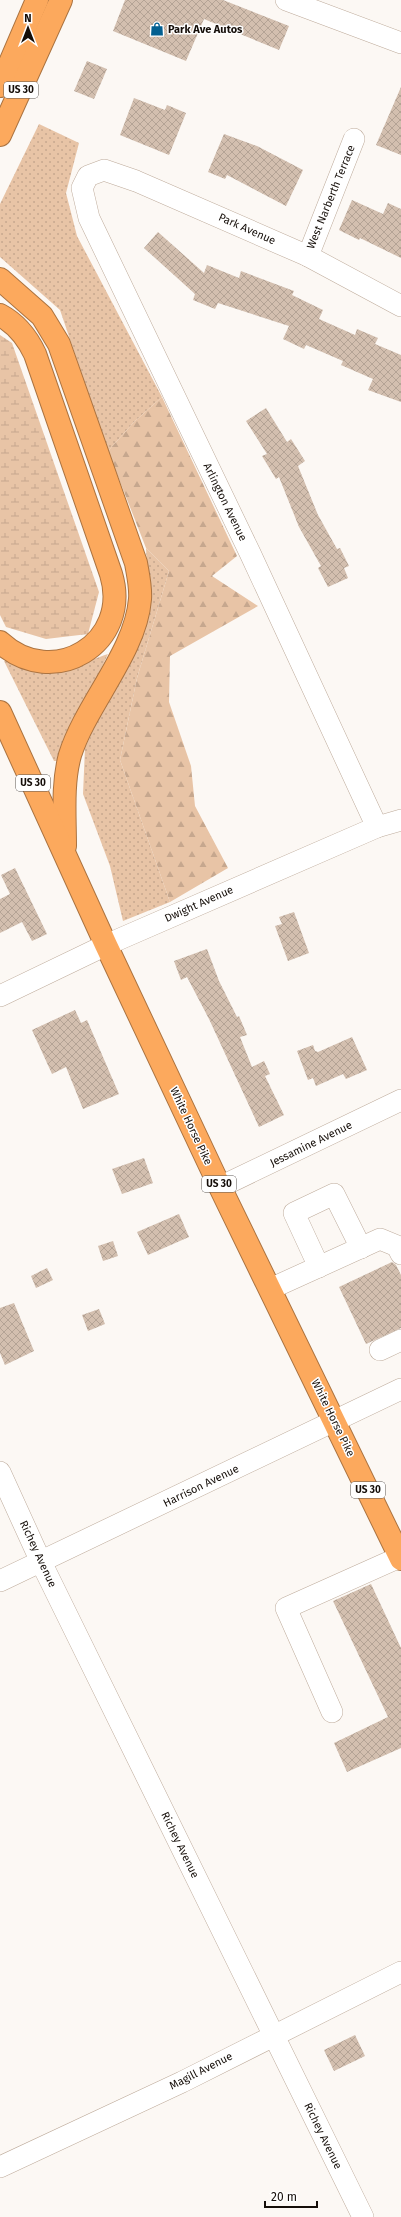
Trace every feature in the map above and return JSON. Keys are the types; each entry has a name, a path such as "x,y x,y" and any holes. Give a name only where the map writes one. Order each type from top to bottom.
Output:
{"highway":[{"name":"US 30","path":"2,77 37,0"},
{"name":"US 30","path":"0,135 61,0"},
{"path":"0,279 42,316 59,344 136,563 140,588 140,600 126,645 79,734 71,754 65,792 65,853"},
{"path":"0,315 14,324 24,334 35,354 114,584 114,602 111,619 100,638 83,653 67,660 54,662 27,659 16,654 0,642"},
{"name":"White Horse Pike","path":"0,712 106,945 220,1187 401,1558"}],"street":[{"path":"286,0 401,43"},
{"name":"West Narberth Terrace","path":"308,256 354,139"},
{"name":"Park Avenue","path":"88,176 104,170 136,181 308,256 401,306"},
{"name":"Arlington Avenue","path":"88,176 82,188 89,218 247,546 377,827"},
{"name":"Dwight Avenue","path":"0,996 106,945 377,827 401,820"},
{"name":"Jessamine Avenue","path":"220,1187 401,1100"},
{"path":"319,1267 294,1213 334,1194 361,1248"},
{"path":"270,1290 380,1240 397,1246 401,1254"},
{"path":"380,1350 401,1340"},
{"name":"Harrison Avenue","path":"0,1582 401,1389"},
{"name":"Richey Avenue","path":"0,1472 41,1562 363,2217"},
{"path":"332,1712 286,1608 401,1558"},
{"name":"Magill Avenue","path":"0,2167 182,2082 401,1972"}],"green space":[{"path":"39,124 79,143 66,193 77,236 162,397 134,422 108,451 60,310 0,257 0,204"},
{"path":"0,335 12,343 99,592 88,634 46,639 6,627 0,615"},
{"path":"162,397 237,556 212,576 258,606 170,656 169,702 191,766 195,806 228,868 170,902 120,760 137,678 169,571 146,548 108,451 134,422"},
{"path":"146,548 169,571 137,678 120,760 170,902 123,921 110,866 83,794 85,748 120,673 149,604"},
{"path":"108,654 58,761 54,761 4,661 8,660 22,667 47,673 70,668"}],"building":[{"name":"Park Ave Autos","path":"125,0 223,0 289,26 279,50 204,19 186,61 113,31"},
{"path":"87,61 107,69 94,99 74,91"},
{"path":"401,87 401,155 376,145"},
{"path":"134,98 165,110 167,105 186,113 169,155 120,135"},
{"path":"224,134 257,146 303,170 286,206 227,175 225,179 208,172"},
{"path":"352,200 383,214 388,203 401,209 401,258 360,238 359,240 339,230"},
{"path":"158,232 204,273 207,265 239,278 241,271 294,291 292,295 323,310 319,319 355,335 357,329 378,338 375,344 401,355 401,402 368,390 373,379 341,365 343,361 306,345 304,349 283,339 289,326 218,303 215,309 193,300 195,294 144,248"},
{"path":"266,408 287,442 291,439 305,461 298,466 318,515 337,549 340,548 349,566 344,568 348,578 328,587 318,568 321,566 299,527 279,477 276,479 262,456 267,454 246,421"},
{"path":"15,868 47,934 32,941 22,922 0,933 0,899 10,894 1,875"},
{"path":"294,912 309,953 288,961 275,926 282,924 279,917"},
{"path":"207,949 219,981 237,1017 239,1016 247,1035 240,1037 252,1067 264,1061 270,1074 265,1076 284,1115 259,1127 209,1019 187,977 181,980 174,961"},
{"path":"75,1010 81,1023 87,1020 119,1094 83,1109 66,1067 52,1074 32,1030"},
{"path":"352,1037 367,1070 346,1079 343,1074 316,1086 313,1078 308,1080 297,1051 313,1045 315,1051 318,1052"},
{"path":"144,1158 153,1183 122,1194 112,1169"},
{"path":"179,1214 189,1237 148,1255 137,1232"},
{"path":"113,1241 118,1256 103,1261 98,1246"},
{"path":"392,1262 396,1265 401,1275 401,1328 366,1344 339,1287"},
{"path":"47,1268 53,1280 36,1288 31,1276"},
{"path":"14,1303 34,1351 5,1365 0,1353 0,1308"},
{"path":"99,1309 105,1324 88,1331 82,1315"},
{"path":"371,1584 401,1648 401,1748 347,1772 334,1743 388,1717 333,1601"},
{"path":"355,2035 365,2056 334,2071 324,2050"}],"place":[{"name":"Park Ave Autos","path":"157,29"}]}
